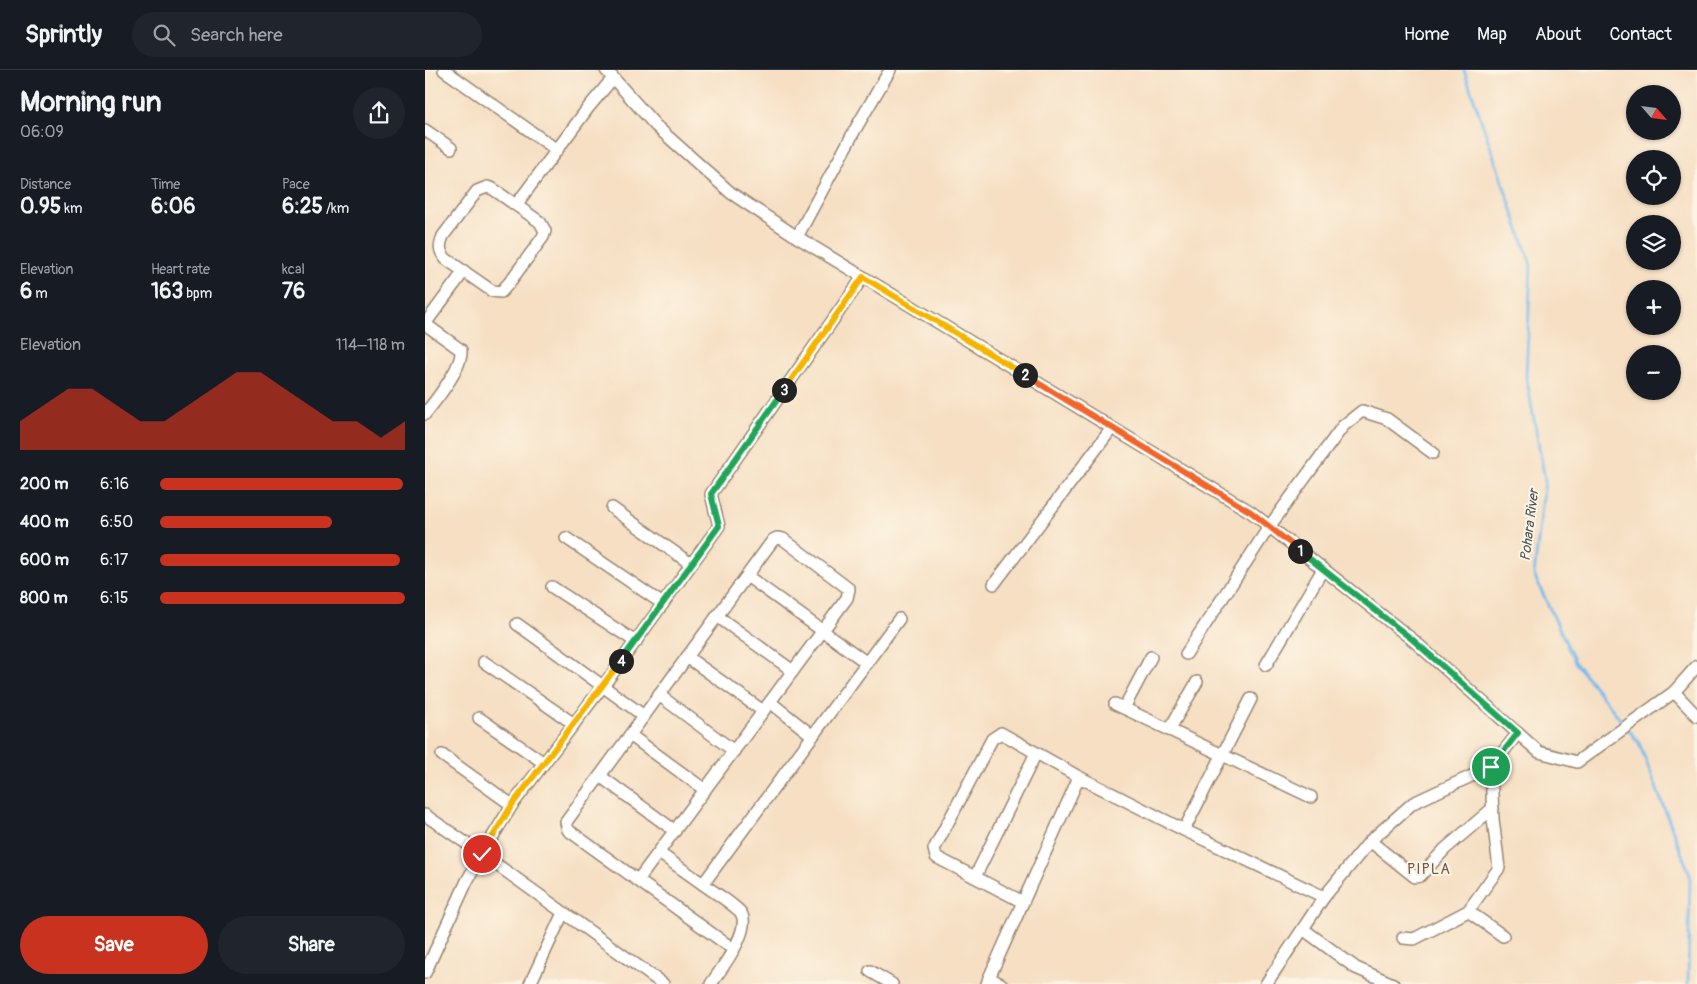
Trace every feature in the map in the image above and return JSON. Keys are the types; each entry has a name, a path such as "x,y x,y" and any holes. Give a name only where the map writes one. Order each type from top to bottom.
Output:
{"street":[{"path":"444,70 557,150"},
{"path":"797,237 890,70"},
{"path":"516,205 588,108 609,74 656,126 731,193 797,237 1251,512 1413,640 1539,752 1577,762 1674,692 1697,666"},
{"path":"425,130 451,148"},
{"path":"490,187 516,205 541,222 545,231 543,237 505,288 501,292 492,291 447,259 441,252 440,244 443,236 477,191 490,187"},
{"path":"425,414 456,368 461,356 461,350 425,324 464,271"},
{"path":"425,973 467,881 512,805 603,686 719,526 711,494 863,277"},
{"path":"1186,654 1269,527 1343,426 1362,411 1387,420 1433,453"},
{"path":"994,584 1112,428"},
{"path":"611,508 691,564"},
{"path":"566,538 663,604"},
{"path":"638,880 847,598 849,589 783,539 777,538 773,540 568,819 567,827 569,830 733,949"},
{"path":"1266,665 1323,569"},
{"path":"747,576 867,663"},
{"path":"552,587 635,642"},
{"path":"717,616 793,671"},
{"path":"703,884 899,619"},
{"path":"517,624 644,716"},
{"path":"687,657 813,736"},
{"path":"1151,657 1119,706 1311,797"},
{"path":"484,662 574,724"},
{"path":"1169,730 1197,682"},
{"path":"1674,692 1697,716"},
{"path":"659,695 734,751"},
{"path":"1184,830 1251,699"},
{"path":"479,718 545,763"},
{"path":"1023,902 937,857 934,849 993,739 1001,733 1079,777 1324,897"},
{"path":"1266,984 1324,897 1370,841 1413,804 1491,767 1518,733"},
{"path":"629,735 705,790"},
{"path":"975,877 1036,753"},
{"path":"442,755 512,805"},
{"path":"1403,938 1413,939 1468,911 1499,868 1491,767"},
{"path":"600,776 675,831"},
{"path":"1001,984 988,981 1079,777"},
{"path":"1370,841 1415,877 1420,876 1445,848 1493,808"},
{"path":"425,815 663,984"},
{"path":"659,853 742,915 742,932 711,984"},
{"path":"1468,911 1503,936"},
{"path":"530,984 563,913"},
{"path":"1303,929 1356,968 1366,979 1393,984"},
{"path":"870,971 879,981 892,984"}],"waterway":[{"name":"Pohara River","path":"1464,70 1531,265 1526,376 1545,480 1534,575 1575,662 1624,724"},
{"name":"Pohara River","path":"1628,729 1639,743 1690,875 1688,984"}],"district":[{"name":"PIPLA","path":"1429,869"}],"route":[{"path":"482,854 512,805 612,674 719,526 711,494 863,277 1251,512 1413,640 1518,733 1491,767"}]}
